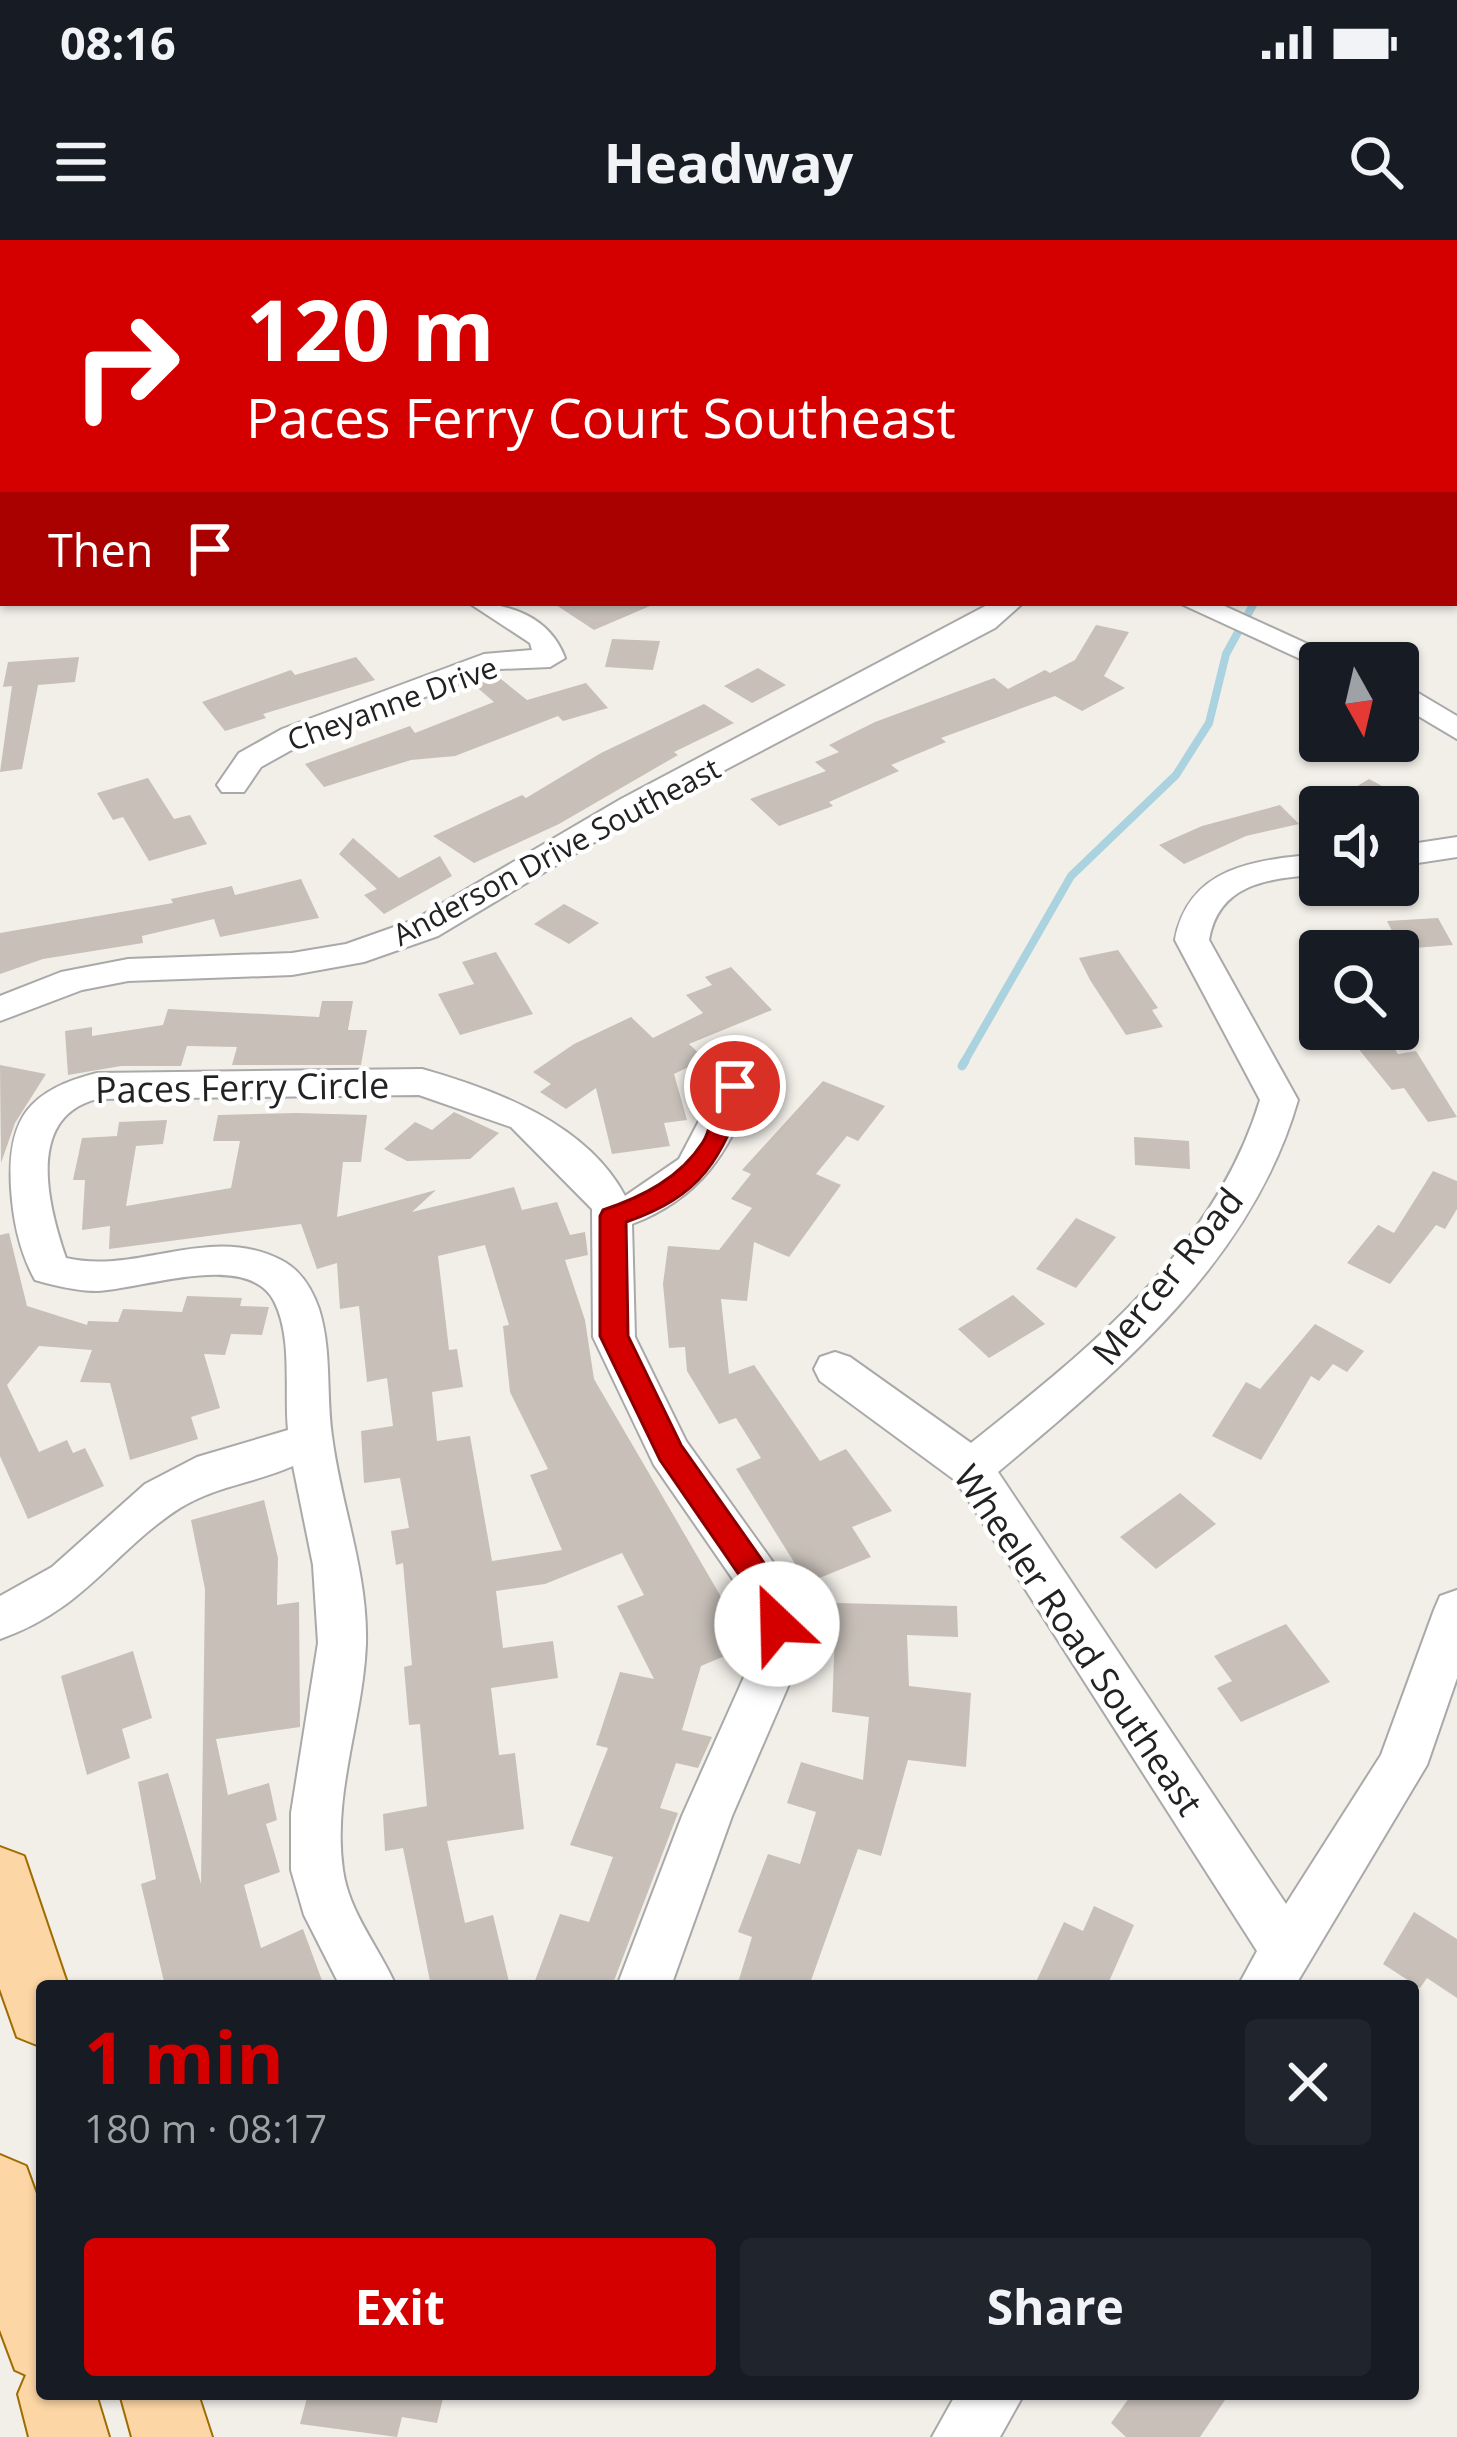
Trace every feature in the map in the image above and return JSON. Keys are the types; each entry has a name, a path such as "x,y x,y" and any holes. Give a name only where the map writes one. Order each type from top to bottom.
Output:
{"main road":[{"path":"0,1878 36,1994"},
{"path":"0,2192 36,2321"},
{"path":"59,2400 69,2437"},
{"path":"161,2400 172,2437"}],"street":[{"path":"227,240 249,240"},
{"name":"Cheyanne Drive","path":"233,785 250,760 293,736 495,660 550,658 543,638 488,606"},
{"name":"Anderson Drive Southeast","path":"0,1009 74,980 128,970 292,964 352,954 426,928 632,806 985,622 1005,606"},
{"path":"1200,606 1299,648"},
{"path":"1419,704 1457,730"},
{"path":"1419,853 1457,847"},
{"name":"Mercer Road","path":"972,1468 1115,1349 1232,1206 1274,1125 1279,1100 1192,940 1193,917 1210,892 1249,872 1299,866"},
{"name":"Paces Ferry Circle","path":"365,1980 317,1874 315,1835 342,1641 328,1510 310,1440 301,1337 291,1291 268,1269 237,1261 68,1277 49,1269 33,1222 28,1150 34,1129 69,1093 148,1084 358,1087 422,1082 524,1118 602,1190 613,1216"},
{"path":"646,1980 707,1816 772,1668 777,1624 759,1579 670,1452 614,1336 613,1216 660,1200 714,1147 735,1086"},
{"name":"Wheeler Road Southeast","path":"835,1369 972,1468 1275,1967"},
{"path":"0,1619 68,1580 161,1497 213,1470 260,1461 310,1440"},
{"path":"1275,1967 1402,1765 1457,1610"},
{"path":"963,2437 989,2400"}],"building":[{"path":"558,606 650,606 594,630"},
{"path":"1096,625 1129,632 1104,676 1125,688 1082,711 1055,696 941,738 946,742 891,765 899,771 829,802 833,806 779,826 750,799 826,771 815,762 839,752 829,745 875,722 994,678 1008,689 1045,670 1050,673 1075,660"},
{"path":"612,639 660,641 653,670 605,667"},
{"path":"79,657 75,682 38,685 22,769 0,772 12,686 3,687 8,662"},
{"path":"356,657 375,680 263,714 266,718 225,731 202,702 291,670 295,675"},
{"path":"758,668 786,685 752,703 724,686"},
{"path":"496,675 527,700 586,683 608,708 563,721 558,716 455,756 411,760 324,787 305,764 410,726 415,733 494,702 473,684"},
{"path":"704,704 734,723 674,752 678,755 559,824 474,863 433,836 522,795 526,798 601,753"},
{"path":"148,778 174,819 190,815 207,844 149,861 123,817 113,820 97,793"},
{"path":"1280,805 1299,824 1246,836 1184,864 1159,845 1202,826"},
{"path":"353,838 399,878 440,856 452,876 384,914 364,895 377,889 339,854"},
{"path":"301,879 319,918 220,937 214,919 142,936 143,943 43,959 0,974 0,933 173,903 171,899 232,886 235,895"},
{"path":"564,904 599,923 569,944 534,924"},
{"path":"1438,918 1453,945 1419,948 1419,930 1392,930 1387,921"},
{"path":"1118,950 1158,1008 1152,1010 1163,1027 1126,1035 1079,958"},
{"path":"496,952 533,1014 460,1035 438,994 474,984 462,962"},
{"path":"731,967 772,1010 689,1044 705,1059 674,1074 687,1120 664,1123 670,1146 612,1154 596,1088 566,1109 540,1092 551,1084 533,1072 574,1044 631,1017 653,1038 703,1013 686,995 712,985 705,977"},
{"path":"322,1001 353,1001 348,1030 367,1030 361,1065 232,1065 237,1047 187,1046 181,1066 121,1066 68,1075 65,1031 92,1027 92,1036 163,1025 168,1009 319,1017"},
{"path":"1359,1050 1416,1051 1457,1117 1428,1122 1404,1088 1392,1090"},
{"path":"0,1065 46,1074 15,1123 1,1163"},
{"path":"823,1081 885,1106 858,1141 847,1136 816,1174 841,1185 789,1257 754,1242 747,1301 721,1299 729,1374 754,1365 820,1461 846,1449 892,1511 852,1527 871,1557 807,1583 736,1469 761,1458 736,1418 719,1424 687,1371 685,1347 669,1348 663,1284 668,1246 719,1250 752,1208 731,1199 751,1174 742,1170"},
{"path":"454,1112 499,1133 470,1159 407,1161 384,1149 415,1122 432,1130"},
{"path":"218,1115 367,1115 361,1162 343,1162 337,1217 436,1190 412,1212 514,1187 522,1210 557,1202 570,1235 585,1232 588,1255 565,1260 585,1320 594,1379 734,1619 724,1623 739,1650 701,1666 682,1730 712,1737 698,1768 676,1763 660,1808 678,1813 614,1980 535,1980 560,1914 589,1922 613,1857 570,1845 608,1748 596,1745 620,1672 654,1679 617,1606 644,1595 622,1553 545,1584 496,1591 503,1648 553,1641 558,1678 491,1688 499,1755 515,1753 524,1829 447,1841 465,1923 493,1915 509,1980 430,1980 403,1848 385,1851 383,1814 427,1806 420,1724 409,1725 404,1667 412,1665 403,1563 396,1565 391,1531 409,1528 400,1478 364,1483 361,1431 393,1426 387,1378 367,1382 359,1306 340,1309 337,1263 317,1269 301,1224 109,1249 110,1226 82,1230 85,1180 73,1180 82,1138 117,1136 119,1122 167,1120 163,1144 136,1146 126,1206 231,1188 240,1141 213,1141","holes":["485,1245 509,1325 503,1326 510,1392 548,1469 530,1475 562,1550 492,1561 470,1436 437,1441 432,1392 463,1387 457,1349 449,1350 438,1256"]},
{"path":"1134,1137 1189,1141 1190,1169 1135,1165"},
{"path":"1433,1171 1457,1181 1457,1209 1445,1229 1436,1225 1390,1284 1347,1263 1378,1225 1394,1233"},
{"path":"1076,1218 1116,1237 1076,1288 1036,1269"},
{"path":"9,1233 27,1306 87,1325 88,1321 118,1322 123,1309 182,1312 187,1296 242,1298 240,1306 269,1307 262,1335 231,1334 225,1355 204,1354 220,1408 191,1417 198,1439 130,1460 110,1383 80,1382 92,1350 39,1346 7,1385 39,1452 67,1440 73,1453 85,1448 104,1486 28,1519 0,1456 0,1235"},
{"path":"1013,1295 1045,1324 989,1358 958,1329"},
{"path":"1315,1324 1364,1351 1347,1372 1333,1364 1319,1381 1311,1376 1261,1460 1212,1436 1246,1382 1260,1389"},
{"path":"1180,1493 1216,1524 1156,1569 1120,1537"},
{"path":"264,1500 278,1558 277,1605 299,1602 300,1727 216,1739 228,1795 269,1783 277,1820 266,1824 280,1872 244,1885 261,1948 303,1929 322,1980 164,1980 141,1884 156,1879 138,1782 168,1773 201,1884 205,1589 191,1520"},
{"path":"836,1603 957,1606 958,1637 907,1635 909,1686 971,1693 966,1767 908,1760 881,1856 858,1849 811,1980 739,1980 752,1937 738,1932 768,1854 800,1864 816,1812 787,1803 801,1762 863,1780 869,1717 832,1712"},
{"path":"1286,1624 1330,1682 1241,1722 1217,1688 1232,1681 1214,1656"},
{"path":"133,1651 152,1718 122,1729 130,1758 87,1775 61,1676"},
{"path":"1094,1906 1134,1925 1110,1980 1037,1980 1064,1922 1083,1931"},
{"path":"1414,1912 1457,1939 1457,1998 1427,1978 1420,1988 1419,1980 1408,1980 1383,1964"},
{"path":"306,2400 443,2400 437,2423 402,2417 397,2437 300,2424"},
{"path":"1128,2400 1225,2400 1200,2437 1126,2437 1111,2423"}],"waterway":[{"path":"963,1064 1071,876 1176,775 1209,723 1226,654 1252,606"},
{"path":"962,1066 965,1061"}],"route":[{"path":"735,1086 714,1147 660,1200 613,1216 614,1336 670,1452 759,1579 777,1624"}]}
